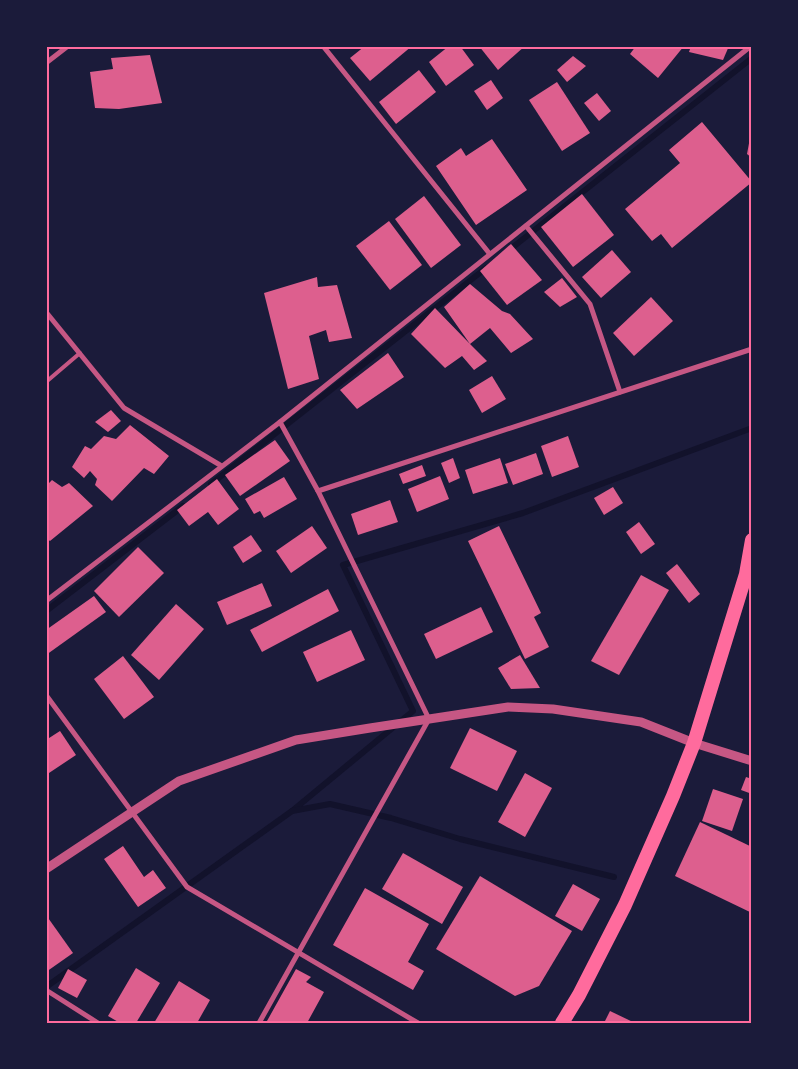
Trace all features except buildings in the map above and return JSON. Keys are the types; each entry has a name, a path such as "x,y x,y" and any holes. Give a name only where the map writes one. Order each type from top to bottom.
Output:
{"highway":[{"path":"562,1023 579,996 625,905 694,743 746,574 752,540"}],"street":[{"path":"46,63 68,46"},
{"path":"323,46 490,253"},
{"path":"46,601 104,558 220,465 280,422 751,46"},
{"path":"526,226 590,304 620,392"},
{"path":"46,312 124,408 220,465"},
{"path":"318,492 752,349"},
{"path":"280,422 318,492 429,720"},
{"path":"46,695 186,887 418,1023"},
{"path":"46,869 179,781 296,740 508,708 553,709 641,722 694,743 752,761"},
{"path":"259,1023 429,720"},
{"path":"46,990 98,1023"}],"lane":[{"path":"46,382 80,353"}],"waterway":[{"path":"508,251 752,58"},
{"path":"211,484 486,268"},
{"path":"292,811 413,711 343,565 523,513 752,428"},
{"path":"46,611 183,506"},
{"path":"46,987 292,811 330,804 391,818 460,839 614,877"}]}
